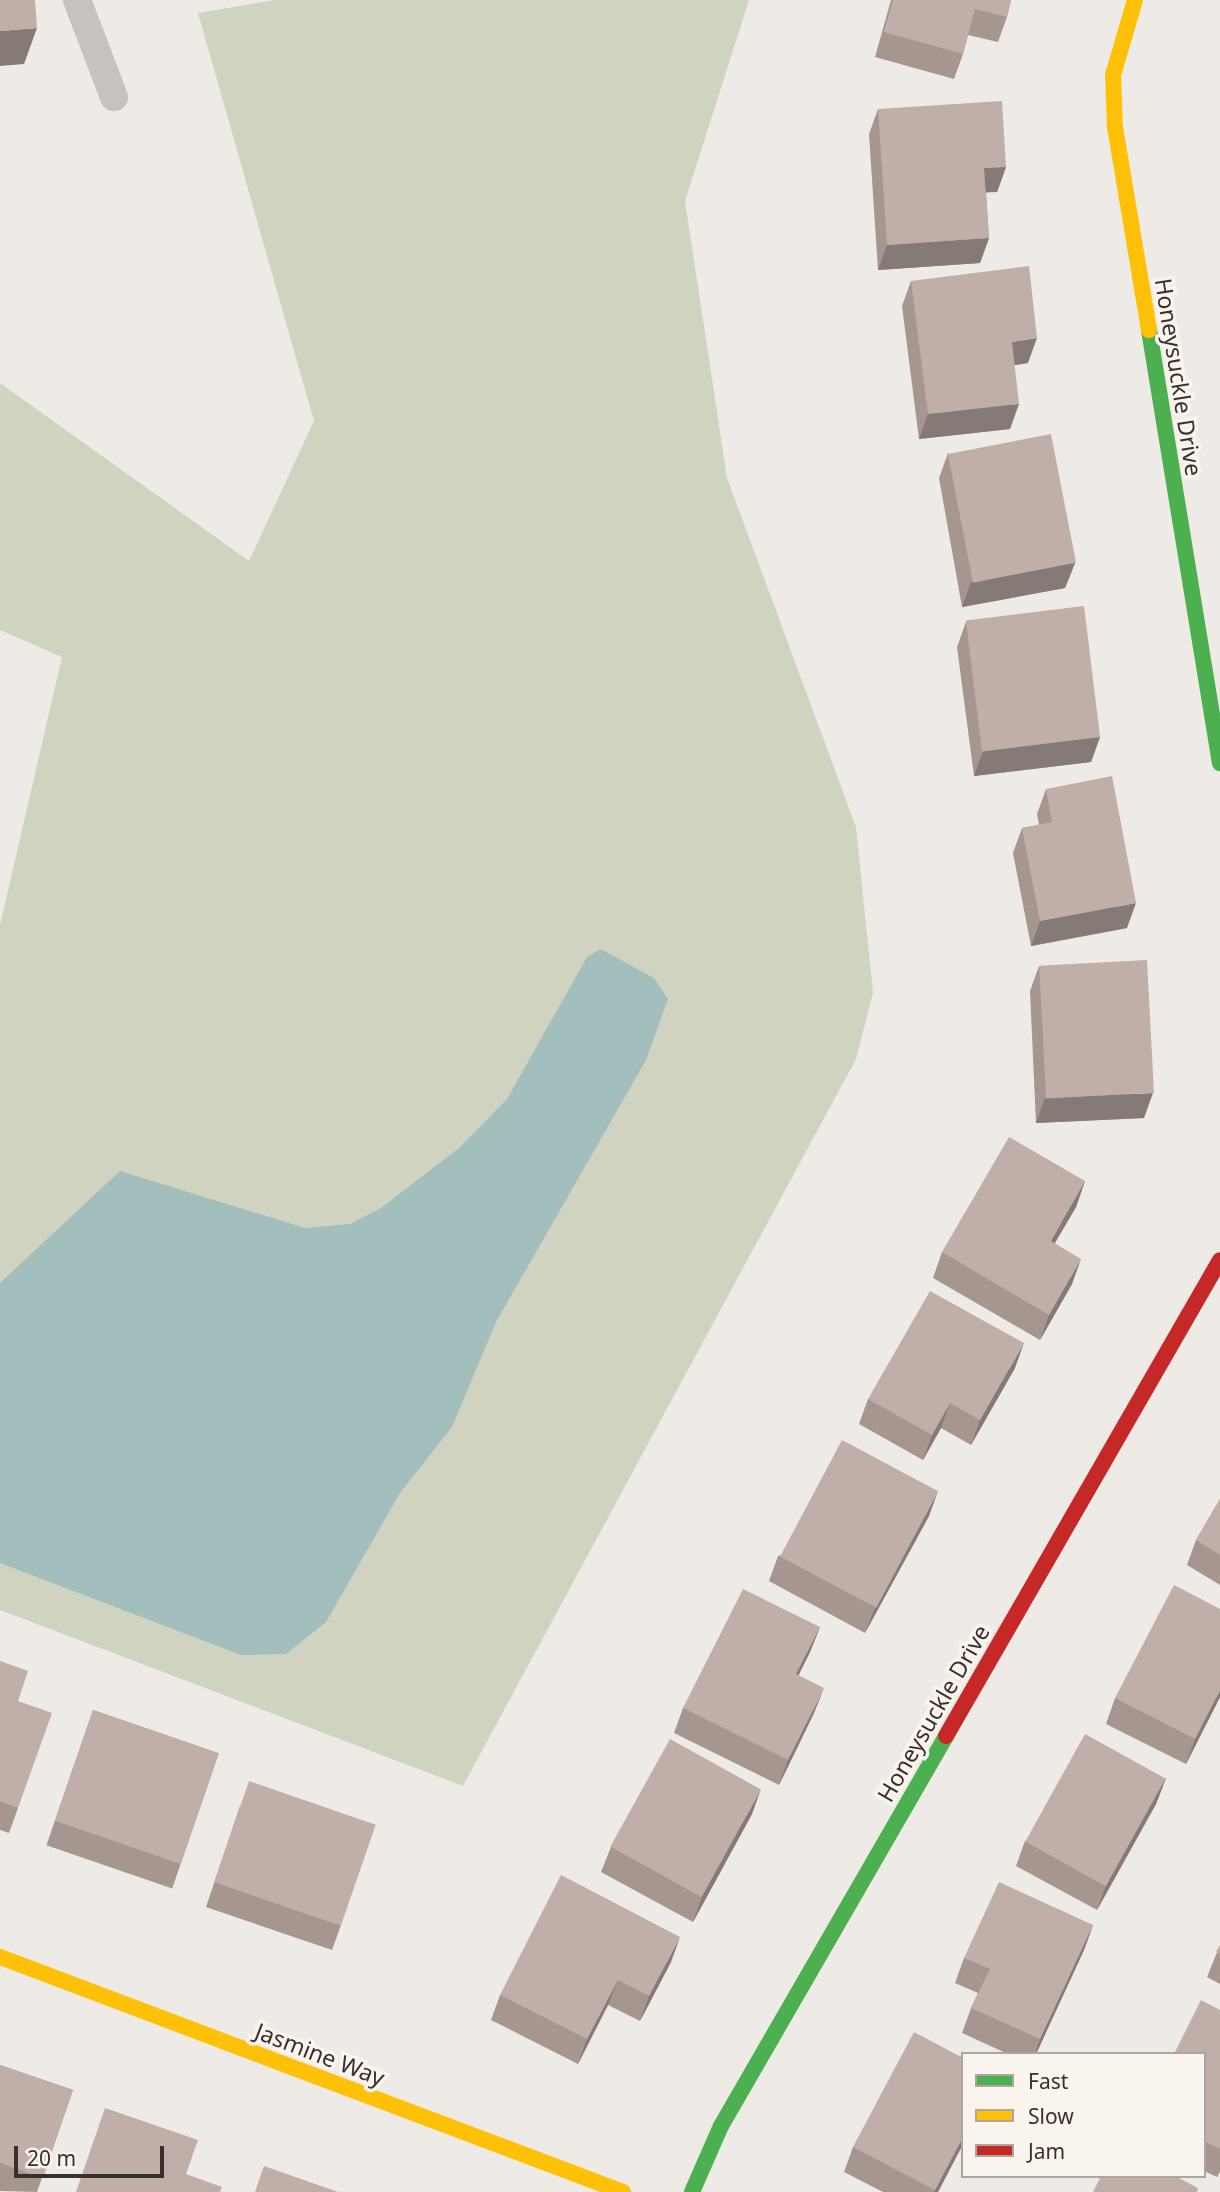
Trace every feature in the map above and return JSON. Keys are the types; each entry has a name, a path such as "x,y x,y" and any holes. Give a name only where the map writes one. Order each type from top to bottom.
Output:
{"street":[{"name":"Honeysuckle Drive","path":"1135,0 1113,75 1115,127 1220,763"},
{"name":"Honeysuckle Drive","path":"692,2192 721,2126 1220,1261"},
{"name":"Jasmine Way","path":"0,1957 623,2192"}],"lane":[{"path":"77,0 114,97"}],"green space":[{"path":"275,0 749,0 685,201 727,478 856,827 873,993 856,1059 463,1786 0,1610 0,925 62,657 0,630 0,383 249,561 314,421 198,13"}],"water":[{"path":"601,949 654,978 668,999 646,1060 496,1322 452,1427 400,1493 326,1622 286,1654 241,1655 0,1563 0,1283 120,1171 305,1228 350,1224 381,1208 459,1148 507,1099 587,957"}],"building":[{"path":"0,0 35,0 37,28 0,31"},
{"path":"893,0 1011,0 1007,17 975,9 963,54 884,32"},
{"path":"1002,101 1006,167 984,168 989,238 887,245 878,109"},
{"path":"1029,266 1037,338 1012,342 1019,404 928,414 911,281"},
{"path":"1051,434 1076,563 973,583 948,454"},
{"path":"1084,606 1100,737 982,752 966,621"},
{"path":"1112,776 1136,903 1040,921 1022,828 1052,822 1046,789"},
{"path":"1147,960 1154,1093 1046,1098 1039,966"},
{"path":"1009,1137 1085,1181 1051,1241 1081,1259 1049,1315 942,1252"},
{"path":"930,1291 1024,1343 980,1420 950,1403 932,1435 868,1399"},
{"path":"842,1440 938,1491 876,1608 780,1557"},
{"path":"1220,1499 1220,1555 1196,1540"},
{"path":"1174,1585 1220,1609 1220,1690 1195,1739 1115,1698"},
{"path":"743,1589 820,1627 796,1674 824,1688 788,1760 683,1708"},
{"path":"0,1661 28,1671 18,1701 52,1713 18,1808 0,1801"},
{"path":"93,1710 219,1753 181,1864 55,1821"},
{"path":"1085,1734 1165,1779 1106,1886 1025,1842"},
{"path":"670,1739 761,1789 701,1897 610,1847"},
{"path":"249,1781 376,1825 341,1926 214,1882"},
{"path":"561,1875 680,1937 649,1996 618,1980 587,2039 500,1995"},
{"path":"999,1882 1093,1925 1040,2039 971,2008 990,1969 964,1958"},
{"path":"1201,2000 1220,2010 1220,2149 1206,2142 1206,2052 1175,2052"},
{"path":"914,2032 961,2057 961,2141 935,2190 853,2147"},
{"path":"0,2065 73,2090 43,2178 0,2163"},
{"path":"105,2108 198,2140 186,2174 222,2187 220,2192 76,2192"},
{"path":"264,2166 338,2192 255,2192"},
{"path":"1100,2178 1179,2178 1198,2188 1197,2192 1093,2192"}],"traffic: fast":[{"path":"1149,330 1220,763"},
{"path":"692,2192 721,2126 946,1736"}],"traffic: slow":[{"path":"1135,0 1113,75 1115,127 1149,330"},
{"path":"0,1957 623,2192"}],"traffic: jam":[{"path":"946,1736 1220,1260"}]}
